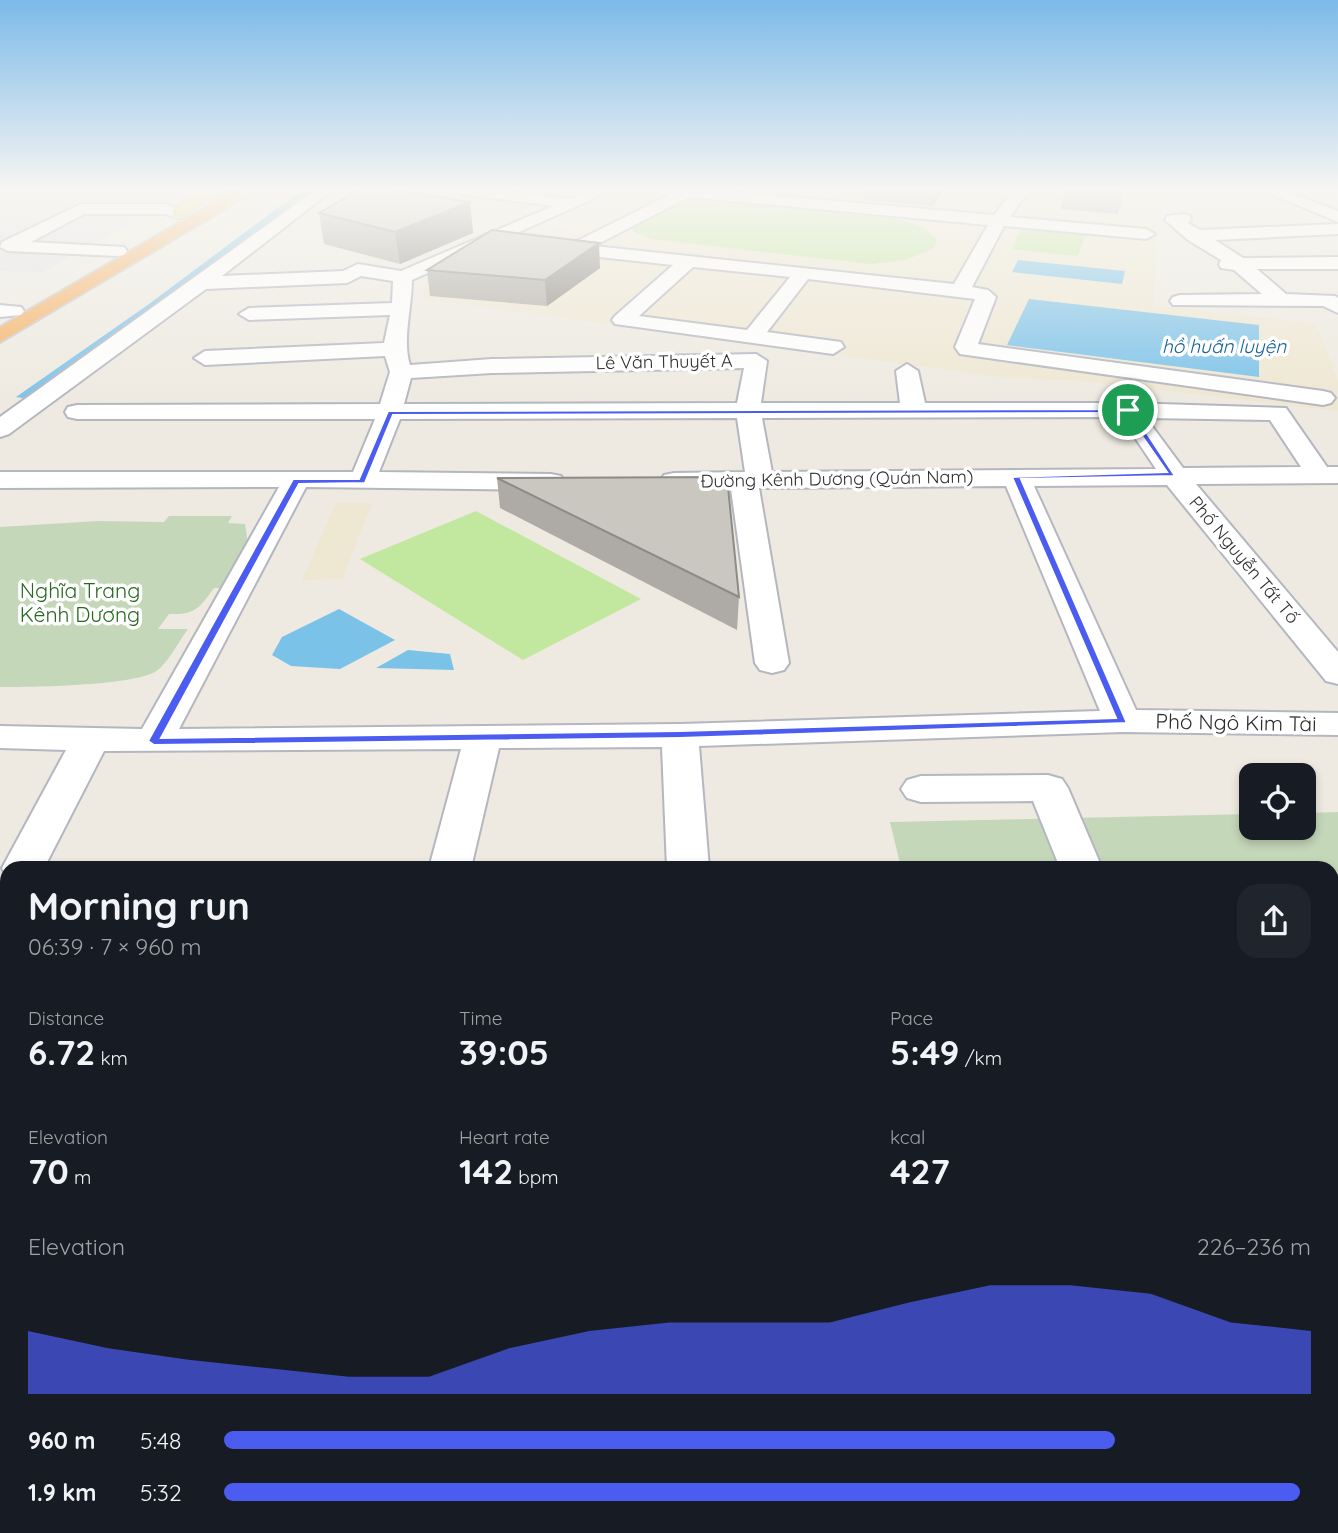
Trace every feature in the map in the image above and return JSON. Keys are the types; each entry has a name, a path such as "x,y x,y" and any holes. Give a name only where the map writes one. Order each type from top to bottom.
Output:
{"highway":[{"path":"5,314 101,261"},
{"path":"0,336 117,261"}],"street":[{"path":"0,429 231,261"},
{"path":"249,314 403,291 450,261"},
{"path":"667,261 927,289 937,287 960,290 986,297 966,347 968,349 1323,398"},
{"path":"960,290 976,261"},
{"path":"1225,261 1240,264 1338,263"},
{"path":"687,263 622,320 833,347"},
{"path":"1240,264 1281,300"},
{"path":"202,283 347,277 358,270 403,291"},
{"path":"752,337 801,276"},
{"path":"113,349 131,350 170,330 223,282"},
{"path":"295,290 403,291"},
{"path":"362,482 390,413 401,372 394,349 403,291"},
{"path":"1180,301 1335,302"},
{"path":"205,358 394,349"},
{"name":"Lê Văn Thuyết A","path":"401,372 492,366 756,361 748,411 752,481 772,663"},
{"path":"907,371 914,412"},
{"path":"1051,384 1071,412"},
{"path":"77,412 242,414 1128,410 1277,413 1329,475"},
{"name":"Phố Nguyễn Tất Tố","path":"1128,410 1173,474 1338,674"},
{"name":"Đường Kênh Dương (Quán Nam)","path":"645,481 1173,474 1329,475"},
{"path":"1016,477 1123,721"},
{"path":"0,480 198,478 362,482 578,481"},
{"path":"154,741 296,481"},
{"name":"Phố Ngô Kim Tài","path":"0,737 154,741 483,735 680,735 1123,721 1338,724"},
{"path":"452,861 483,735"},
{"path":"680,735 688,861"},
{"path":"27,861 90,740"},
{"path":"921,789 1048,788 1079,861"}],"shaded area":[{"path":"0,261 63,261 43,272 0,271"},
{"path":"485,261 1155,261 1153,305 1316,324 1338,380 1338,411 1086,381 1007,378 425,299 423,288"},
{"path":"336,503 372,503 342,579 302,580"}],"green space":[{"path":"840,261 900,261 871,264"},
{"path":"476,511 641,599 523,660 360,559"},
{"name":"Nghĩa Trang Kênh Dương","path":"169,516 232,516 228,523 245,524 250,558 234,588 214,588 196,609 169,614 158,629 188,629 159,669 142,677 103,683 0,687 0,527 98,521 164,522"},
{"path":"1338,812 1338,861 899,861 890,822 1239,814 1239,840 1316,840 1316,813"}],"water":[{"path":"207,261 219,261 28,399 16,397"},
{"path":"1018,261 1125,271 1122,284 1012,272"},
{"name":"hồ huấn luyện","path":"1029,299 1259,325 1259,377 1007,345"},
{"path":"339,609 395,640 340,669 291,666 272,655 282,637"},
{"path":"408,650 450,654 454,670 376,668"}],"building":[{"path":"442,261 573,261 545,280 427,270"},
{"path":"727,477 739,597 497,478"}],"route":[{"path":"1128,410 1173,474 1016,477 1123,721 680,735 483,735 154,741 296,481 362,482 390,413 1128,410"}]}
